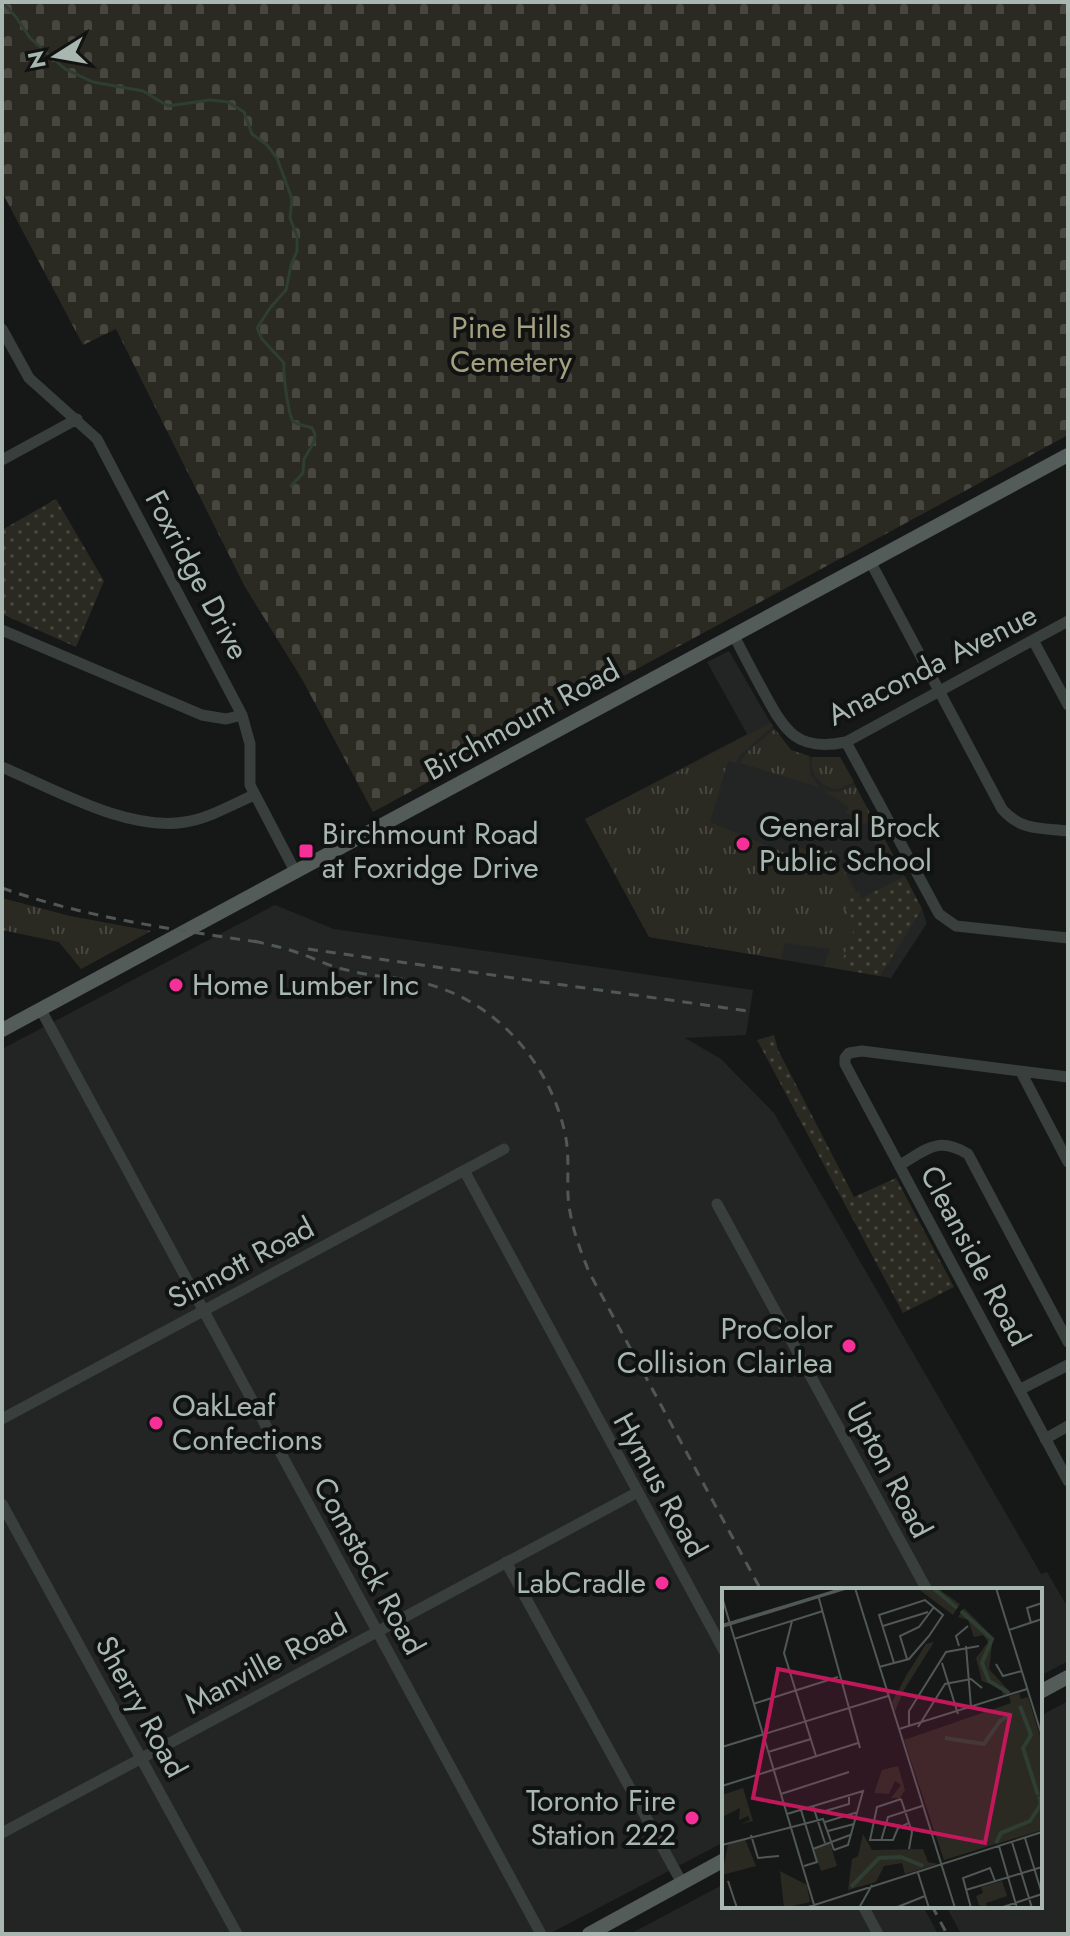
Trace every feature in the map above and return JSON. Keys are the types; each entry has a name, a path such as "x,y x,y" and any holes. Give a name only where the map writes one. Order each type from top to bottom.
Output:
{"main road":[{"name":"Birchmount Road","path":"2,1030 1068,455"},
{"path":"1042,1691 1068,1677"},
{"path":"589,1934 722,1861"}],"street":[{"name":"Foxridge Drive","path":"2,329 29,378 97,439 242,715 250,744 250,785 296,873"},
{"path":"2,460 77,419"},
{"path":"870,561 1002,809 1013,822 1031,828 1068,831"},
{"name":"Anaconda Avenue","path":"733,634 774,712 788,732 815,745 846,742 1068,621"},
{"path":"2,630 202,715 226,719 242,715"},
{"path":"1033,640 1068,705"},
{"path":"846,742 939,914 956,926 1068,938"},
{"path":"2,767 116,815 148,824 201,819 254,795"},
{"name":"Comstock Road","path":"41,1010 541,1934"},
{"name":"Cleanside Road","path":"1021,1072 862,1051 849,1053 845,1058 845,1064 1068,1481"},
{"path":"1021,1072 1068,1077"},
{"path":"1021,1072 1068,1162"},
{"path":"900,1165 933,1146 951,1144 968,1154 1068,1342"},
{"name":"Sinnott Road","path":"2,1419 504,1149"},
{"name":"Hymus Road","path":"465,1172 722,1647"},
{"name":"Upton Road","path":"717,1204 926,1588"},
{"path":"1019,1390 1068,1365"},
{"path":"1045,1439 1068,1426"},
{"name":"Manville Road","path":"2,1833 636,1493"},
{"name":"Sherry Road","path":"2,1504 237,1934"},
{"path":"506,1562 682,1883"},
{"path":"864,1908 878,1934"}],"shaded area":[{"name":"General Brock Public School","path":"729,651 780,739 791,750 811,757 840,757 922,909 927,923 891,978 649,937 585,819 747,734 707,662"},
{"path":"275,905 334,929 753,990 746,1035 685,1038 721,1059 774,1113 1041,1574 1047,1572 1068,1608 1068,1661 1042,1675 1042,1588 722,1588 722,1843 549,1934 2,1934 2,1049"},
{"path":"1068,1701 1068,1934 961,1934 947,1908 1042,1908 1042,1715"},
{"path":"722,1885 722,1908 924,1908 938,1934 630,1934"}],"green space":[{"name":"Pine Hills Cemetery","path":"2,2 1068,2 1068,435 373,812 302,679 245,587 116,329 83,345 2,192"},
{"path":"56,499 104,581 76,647 2,614 2,530"},
{"path":"771,723 773,726 740,755 736,763 728,761 710,822 790,855 795,845 815,854 832,850 857,893 841,903 856,924 839,969 824,966 830,949 785,943 781,959 649,937 585,819"},
{"path":"775,729 791,750 809,756 810,774 819,787 740,763 748,751"},
{"path":"812,757 840,757 854,782 838,789 826,785 815,774"},
{"path":"855,786 873,819 856,829 848,821 852,816 846,812 849,807 824,791 838,792"},
{"path":"879,829 896,860 887,866 870,834"},
{"path":"905,876 922,909 880,976 839,969 856,924 841,903 858,892 862,898"},
{"path":"2,898 70,916 151,931 81,969 59,942 2,930"},
{"path":"774,1035 778,1050 854,1197 896,1178 954,1287 903,1313 757,1040"}],"waterway":[{"path":"2,2 30,38 65,69 93,82 143,91 168,106 210,100 228,102 244,112 252,134 267,145 277,158 292,199 290,218 297,236 297,251 286,290 257,328 262,339 284,363 286,394 294,422 312,428 315,434 304,459 303,473 291,486"}],"railway":[{"path":"2,888 99,915 265,943"},
{"path":"254,941 290,950 341,969 424,983 450,992 495,1019 531,1057 545,1080 564,1129 571,1216 589,1272 760,1588"},
{"path":"308,949 748,1011"},
{"path":"933,1908 947,1934"}],"place":[{"name":"General Brock Public School","path":"743,844"},
{"name":"Birchmount Road at Foxridge Drive","path":"306,851"},
{"name":"Home Lumber Inc","path":"176,985"},
{"name":"ProColor Collision Clairlea","path":"849,1346"},
{"name":"OakLeaf Confections","path":"156,1423"},
{"name":"LabCradle","path":"662,1583"},
{"name":"Toronto Fire Station 222","path":"692,1818"}]}
